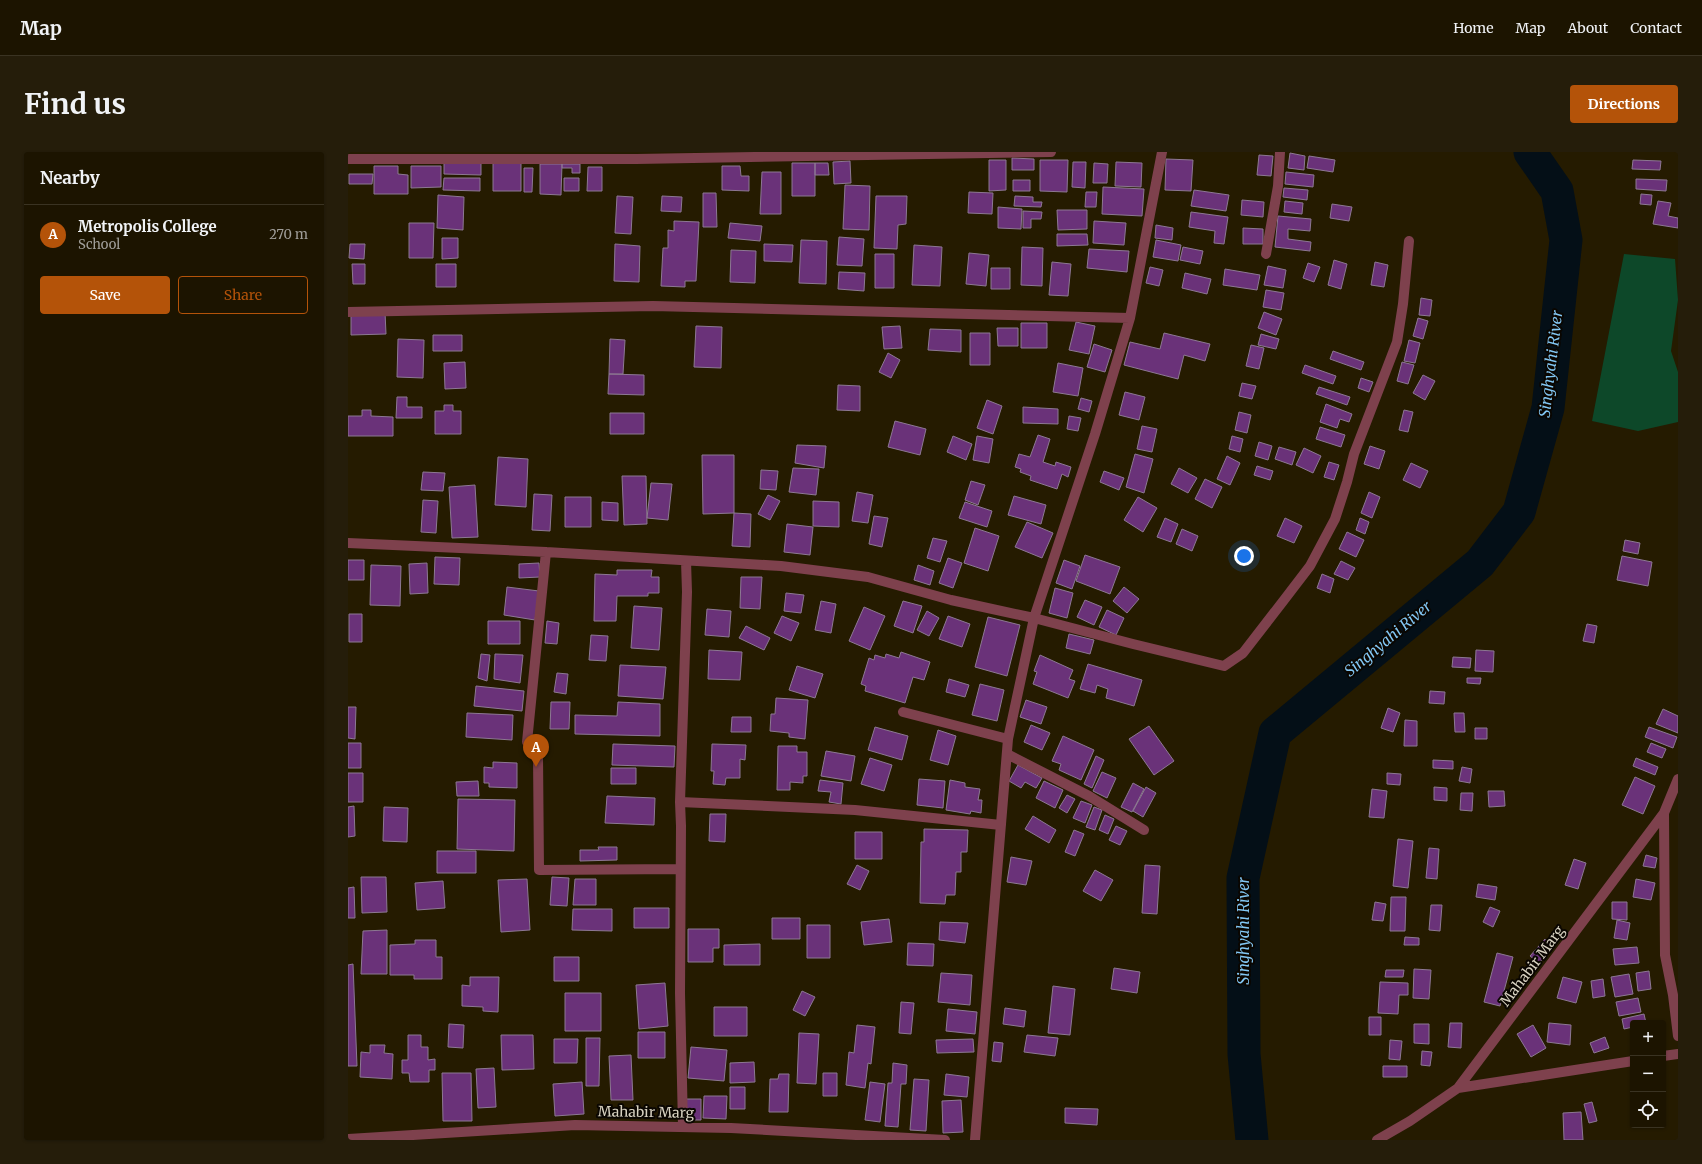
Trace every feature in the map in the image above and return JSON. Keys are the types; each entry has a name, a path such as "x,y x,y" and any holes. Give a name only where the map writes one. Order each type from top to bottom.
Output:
{"street":[{"path":"348,159 1051,152"},
{"path":"975,1140 1008,739 1034,618 1095,434 1130,318 1162,152"},
{"path":"1266,254 1278,186 1280,152"},
{"path":"348,543 546,552 781,566 868,577 951,600 1034,618 1224,666 1243,653 1310,566 1335,519 1354,454 1396,342 1403,304 1409,241"},
{"path":"348,312 653,306 1130,318"},
{"path":"546,552 527,742 538,755 538,870 680,869"},
{"path":"683,1126 680,993 680,802 687,592 686,561"},
{"path":"903,712 1008,739"},
{"path":"1007,754 1089,796 1144,830"},
{"name":"Mahabir Marg","path":"1377,1140 1410,1121 1458,1088 1664,813 1678,779"},
{"path":"680,802 855,810 1001,825"},
{"path":"1664,813 1665,955 1675,996 1678,1036"},
{"path":"1666,1056 1678,1054"},
{"path":"1458,1088 1630,1061"},
{"name":"Mahabir Marg","path":"348,1139 457,1136 575,1125 683,1126 944,1140"}],"green space":[{"path":"1624,254 1675,259 1678,300 1671,351 1678,372 1678,422 1638,431 1592,421"}],"building":[{"path":"1290,153 1305,156 1304,170 1288,168"},
{"path":"1259,155 1273,156 1271,176 1257,175"},
{"path":"1309,156 1335,160 1333,172 1307,168"},
{"path":"1012,158 1034,159 1034,170 1012,170"},
{"path":"1166,159 1193,160 1191,191 1165,190"},
{"path":"989,160 1006,160 1006,190 989,191"},
{"path":"1040,160 1068,160 1067,192 1040,191"},
{"path":"1633,160 1661,161 1660,170 1632,169"},
{"path":"850,161 851,183 834,184 833,162"},
{"path":"493,162 521,162 521,191 493,191"},
{"path":"1073,162 1086,162 1085,188 1072,187"},
{"path":"1116,162 1142,163 1141,187 1115,186"},
{"path":"444,163 481,163 481,175 444,174"},
{"path":"792,163 815,163 815,196 792,196"},
{"path":"815,163 828,163 829,175 815,175"},
{"path":"1094,163 1108,164 1107,183 1093,183"},
{"path":"540,164 562,164 561,195 540,194"},
{"path":"562,164 580,164 580,173 572,173 572,168 562,168"},
{"path":"374,166 398,166 398,174 408,175 408,194 374,194"},
{"path":"411,166 441,166 441,187 411,188"},
{"path":"722,166 740,166 741,176 749,176 749,191 722,190"},
{"path":"588,167 602,167 602,191 587,191"},
{"path":"524,168 533,168 532,192 524,192"},
{"path":"762,172 781,172 781,214 760,214"},
{"path":"1286,172 1314,175 1313,187 1285,184"},
{"path":"349,174 373,174 372,184 349,184"},
{"path":"444,178 480,178 480,191 443,190"},
{"path":"564,178 579,178 579,191 564,191"},
{"path":"1636,179 1667,180 1666,191 1636,189"},
{"path":"1013,180 1030,180 1030,191 1013,191"},
{"path":"845,185 870,186 869,230 843,229"},
{"path":"1103,187 1144,189 1142,216 1102,214"},
{"path":"1284,188 1308,190 1307,200 1283,197"},
{"path":"1194,190 1229,195 1226,211 1191,206"},
{"path":"969,192 993,193 992,214 968,213"},
{"path":"1086,192 1097,192 1096,207 1085,207"},
{"path":"703,193 716,193 717,227 703,227"},
{"path":"1641,194 1652,195 1651,205 1640,204"},
{"path":"438,195 464,197 463,230 437,228"},
{"path":"617,196 633,197 631,234 615,233"},
{"path":"662,196 682,197 681,212 661,211"},
{"path":"876,196 907,196 906,224 898,225 897,249 874,248"},
{"path":"1015,196 1033,197 1033,202 1042,202 1041,207 1014,206"},
{"path":"1242,200 1264,202 1263,217 1241,215"},
{"path":"1285,201 1303,203 1302,214 1284,212"},
{"path":"1658,201 1671,203 1668,216 1678,218 1678,228 1653,224"},
{"path":"1332,204 1352,207 1349,221 1330,218"},
{"path":"998,207 1022,209 1021,229 998,228"},
{"path":"1057,210 1087,210 1087,229 1058,230"},
{"path":"1023,211 1042,212 1041,219 1031,219 1031,228 1023,228"},
{"path":"1191,212 1228,217 1224,244 1214,243 1215,231 1189,227"},
{"path":"1278,216 1311,219 1310,231 1288,229 1288,239 1311,242 1310,251 1275,247"},
{"path":"674,221 699,222 696,281 685,281 685,287 661,286 663,248 668,248 668,230 674,231"},
{"path":"1094,221 1126,223 1124,245 1093,243"},
{"path":"409,223 434,223 433,258 409,258"},
{"path":"730,223 762,226 760,241 728,238"},
{"path":"1156,225 1173,228 1172,240 1155,238"},
{"path":"1243,228 1263,229 1263,244 1243,244"},
{"path":"1057,234 1087,234 1088,245 1057,246"},
{"path":"839,237 864,239 862,266 837,265"},
{"path":"442,238 458,238 458,258 442,259"},
{"path":"801,240 827,241 826,284 799,283"},
{"path":"1156,240 1181,245 1178,261 1153,257"},
{"path":"350,244 365,244 364,259 349,258"},
{"path":"615,244 640,246 639,282 614,281"},
{"path":"764,244 793,245 792,262 764,261"},
{"path":"914,245 942,247 940,286 912,285"},
{"path":"1022,247 1043,248 1042,286 1021,285"},
{"path":"1183,247 1203,251 1200,264 1180,260"},
{"path":"1089,249 1129,251 1127,272 1087,268"},
{"path":"731,250 756,251 755,283 730,282"},
{"path":"969,253 989,255 986,286 966,284"},
{"path":"875,254 894,254 894,288 875,288"},
{"path":"1334,260 1347,264 1341,289 1328,285"},
{"path":"1052,262 1071,264 1068,296 1049,295"},
{"path":"1375,262 1388,265 1384,287 1371,285"},
{"path":"1308,263 1320,267 1314,282 1303,278"},
{"path":"352,264 365,264 365,284 353,284"},
{"path":"436,264 456,264 456,287 436,287"},
{"path":"1268,266 1286,270 1283,288 1264,285"},
{"path":"1150,267 1163,270 1159,286 1146,283"},
{"path":"991,268 1010,268 1010,289 991,289"},
{"path":"1225,269 1260,275 1257,290 1223,285"},
{"path":"839,272 865,273 864,291 838,289"},
{"path":"1185,273 1211,279 1207,294 1182,288"},
{"path":"1266,290 1284,293 1281,310 1263,307"},
{"path":"1421,298 1432,300 1430,316 1419,315"},
{"path":"385,312 386,334 351,335 351,313"},
{"path":"1264,312 1282,319 1276,335 1258,328"},
{"path":"1418,318 1428,321 1423,339 1413,336"},
{"path":"1076,322 1095,326 1089,354 1069,350"},
{"path":"1021,323 1047,323 1047,348 1021,348"},
{"path":"696,326 722,327 721,368 694,367"},
{"path":"900,326 902,348 884,349 882,327"},
{"path":"997,328 1018,328 1018,346 998,346"},
{"path":"930,329 961,330 961,352 928,350"},
{"path":"970,333 990,333 990,365 970,365"},
{"path":"1164,333 1210,344 1205,361 1184,355 1178,379 1124,365 1130,342 1160,349"},
{"path":"1261,334 1279,339 1276,349 1258,345"},
{"path":"433,335 462,335 462,351 433,351"},
{"path":"398,339 424,340 423,378 397,377"},
{"path":"610,339 625,340 623,374 609,374"},
{"path":"1409,340 1420,343 1415,363 1404,361"},
{"path":"1094,344 1112,350 1105,372 1087,367"},
{"path":"1251,345 1264,348 1259,369 1246,366"},
{"path":"1333,351 1364,362 1361,370 1330,359"},
{"path":"888,353 900,360 891,378 879,372"},
{"path":"465,362 466,388 445,389 444,363"},
{"path":"1402,362 1414,365 1408,384 1397,381"},
{"path":"1058,363 1083,368 1078,396 1053,392"},
{"path":"1305,365 1336,376 1333,384 1302,373"},
{"path":"609,374 644,375 644,395 608,394"},
{"path":"1423,375 1435,381 1425,400 1413,393"},
{"path":"1361,378 1373,382 1369,392 1358,388"},
{"path":"1242,383 1256,386 1252,399 1239,396"},
{"path":"838,385 860,386 860,411 837,410"},
{"path":"1319,387 1350,397 1347,405 1316,394"},
{"path":"1125,392 1145,397 1139,420 1119,415"},
{"path":"397,397 407,397 407,407 422,407 422,418 396,418"},
{"path":"1081,398 1092,401 1089,412 1078,409"},
{"path":"987,400 1002,406 993,434 977,428"},
{"path":"1326,404 1352,414 1349,422 1340,419 1337,428 1320,422"},
{"path":"444,405 453,405 453,411 461,411 461,434 435,434 435,411 444,411"},
{"path":"1023,407 1058,409 1058,424 1023,423"},
{"path":"362,410 371,410 371,416 393,417 393,436 348,436 348,416 362,416"},
{"path":"1404,410 1413,412 1408,432 1399,430"},
{"path":"1239,412 1251,415 1247,433 1235,430"},
{"path":"610,413 644,413 644,434 610,434"},
{"path":"1069,416 1081,418 1078,431 1067,429"},
{"path":"895,421 926,429 920,455 888,447"},
{"path":"1142,426 1157,429 1152,452 1137,449"},
{"path":"1320,427 1345,435 1341,447 1316,439"},
{"path":"1038,435 1050,439 1043,462 1055,466 1056,462 1071,467 1068,477 1062,474 1057,489 1030,480 1031,476 1020,472 1021,469 1015,467 1019,454 1030,457"},
{"path":"953,436 972,444 966,460 947,452"},
{"path":"977,436 993,439 989,463 973,460"},
{"path":"1232,436 1243,439 1240,452 1229,449"},
{"path":"1259,442 1272,446 1268,460 1255,456"},
{"path":"797,445 826,446 824,468 795,463"},
{"path":"1370,446 1385,451 1379,469 1364,464"},
{"path":"1279,447 1296,452 1292,465 1275,459"},
{"path":"1304,448 1321,456 1313,473 1296,465"},
{"path":"1135,454 1153,459 1144,493 1126,487"},
{"path":"702,455 734,455 734,513 703,514"},
{"path":"1227,456 1240,463 1230,485 1217,479"},
{"path":"498,457 528,459 526,507 495,505"},
{"path":"1329,462 1339,465 1334,480 1324,477"},
{"path":"1411,463 1428,471 1420,488 1403,480"},
{"path":"1257,466 1273,471 1270,480 1254,475"},
{"path":"793,468 819,469 816,495 789,492"},
{"path":"1179,468 1197,478 1188,493 1171,484"},
{"path":"761,470 778,471 776,490 760,489"},
{"path":"1104,471 1124,478 1119,490 1100,482"},
{"path":"423,472 445,473 443,491 421,490"},
{"path":"622,476 646,476 647,524 624,525"},
{"path":"1205,479 1222,487 1212,508 1195,499"},
{"path":"971,481 985,485 978,505 965,500"},
{"path":"651,483 672,484 668,520 647,518"},
{"path":"475,485 478,537 452,538 449,487"},
{"path":"857,492 873,495 868,523 852,521"},
{"path":"1369,492 1380,497 1372,518 1361,513"},
{"path":"534,494 552,495 550,531 532,530"},
{"path":"768,495 780,501 770,520 758,514"},
{"path":"1014,496 1046,505 1041,524 1008,515"},
{"path":"565,497 591,497 591,527 565,527"},
{"path":"1138,497 1157,508 1143,532 1124,520"},
{"path":"423,500 438,501 436,533 421,532"},
{"path":"813,501 839,502 839,527 813,526"},
{"path":"602,502 618,503 618,521 602,520"},
{"path":"965,502 992,511 987,527 959,518"},
{"path":"734,513 751,514 750,547 732,546"},
{"path":"874,516 888,518 882,547 869,544"},
{"path":"1165,518 1178,524 1171,542 1157,537"},
{"path":"1285,518 1302,526 1294,543 1277,536"},
{"path":"1360,518 1369,522 1365,534 1356,530"},
{"path":"1027,522 1053,533 1042,558 1015,547"},
{"path":"787,524 813,527 810,555 784,552"},
{"path":"975,528 999,536 988,571 964,563"},
{"path":"1182,529 1198,536 1192,551 1176,544"},
{"path":"1347,532 1364,540 1356,557 1339,549"},
{"path":"933,538 947,541 940,562 927,558"},
{"path":"1625,540 1640,543 1638,554 1623,551"},
{"path":"1085,555 1120,567 1110,594 1076,581"},
{"path":"1622,556 1652,562 1648,586 1617,580"},
{"path":"435,557 460,558 459,585 434,584"},
{"path":"948,558 962,563 953,588 939,583"},
{"path":"348,560 364,560 364,580 348,580"},
{"path":"1064,560 1080,566 1072,589 1056,583"},
{"path":"1341,561 1355,568 1348,580 1334,574"},
{"path":"427,563 428,593 410,594 409,564"},
{"path":"539,563 540,577 519,578 519,564"},
{"path":"371,565 401,566 400,606 370,605"},
{"path":"918,565 934,571 930,585 914,580"},
{"path":"617,570 652,570 651,577 659,577 659,593 648,593 648,596 617,596 616,621 594,621 595,574 617,575"},
{"path":"1322,574 1334,579 1330,593 1317,588"},
{"path":"741,577 762,577 760,609 740,608"},
{"path":"507,587 539,591 535,620 504,615"},
{"path":"1124,587 1139,599 1127,613 1113,601"},
{"path":"1055,588 1073,593 1067,618 1049,613"},
{"path":"786,593 804,595 801,613 784,611"},
{"path":"1085,600 1102,607 1094,625 1077,617"},
{"path":"821,601 836,604 831,633 815,630"},
{"path":"903,601 922,606 913,633 894,626"},
{"path":"634,606 662,608 659,650 631,648"},
{"path":"864,607 885,616 870,650 849,641"},
{"path":"707,609 731,611 729,637 705,635"},
{"path":"1107,610 1124,618 1116,635 1099,627"},
{"path":"927,611 939,618 929,636 917,630"},
{"path":"349,614 362,614 362,642 349,642"},
{"path":"782,616 799,623 791,641 774,633"},
{"path":"948,616 970,624 962,647 939,639"},
{"path":"988,617 1020,625 1007,676 975,667"},
{"path":"488,621 520,621 520,644 488,644"},
{"path":"547,621 559,623 557,644 545,643"},
{"path":"1587,624 1597,626 1594,643 1583,641"},
{"path":"746,626 770,638 764,650 739,638"},
{"path":"1069,634 1094,640 1090,654 1066,648"},
{"path":"591,635 608,636 606,661 589,660"},
{"path":"709,650 742,652 740,680 708,679"},
{"path":"1476,650 1494,651 1493,672 1475,671"},
{"path":"901,652 930,662 924,680 913,677 905,703 865,691 866,686 861,684 869,658 874,660 875,655 885,658 886,654 899,658"},
{"path":"481,654 490,655 487,681 478,678"},
{"path":"495,654 523,655 520,683 494,679"},
{"path":"1040,655 1073,670 1069,679 1075,681 1068,698 1033,684 1037,672 1034,671"},
{"path":"1453,657 1471,658 1470,668 1452,667"},
{"path":"1088,664 1142,680 1134,706 1106,698 1108,689 1097,685 1095,693 1080,689"},
{"path":"620,665 666,667 663,699 618,696"},
{"path":"797,666 823,674 815,698 789,690"},
{"path":"557,673 568,674 566,694 554,692"},
{"path":"1467,678 1481,678 1480,684 1467,683"},
{"path":"949,679 969,685 965,697 946,692"},
{"path":"980,684 1004,690 997,721 972,715"},
{"path":"476,686 524,691 522,711 474,706"},
{"path":"1430,691 1445,692 1444,704 1429,703"},
{"path":"776,698 808,700 805,739 789,737 789,733 770,731 771,714 775,714"},
{"path":"1026,700 1047,707 1041,724 1020,717"},
{"path":"551,702 570,702 569,729 550,729"},
{"path":"618,702 660,704 660,736 575,734 575,715 617,716"},
{"path":"348,707 356,707 355,739 348,738"},
{"path":"1388,708 1400,713 1393,732 1381,728"},
{"path":"1663,709 1678,716 1678,733 1656,724"},
{"path":"467,713 513,715 512,740 466,737"},
{"path":"1454,713 1464,713 1465,732 1455,732"},
{"path":"732,717 751,717 751,732 731,732"},
{"path":"1405,720 1417,721 1417,746 1404,746"},
{"path":"1031,725 1050,733 1042,750 1024,742"},
{"path":"1149,726 1174,761 1154,775 1129,739"},
{"path":"875,727 908,736 902,760 868,750"},
{"path":"1649,727 1677,737 1673,748 1645,737"},
{"path":"1475,728 1487,728 1487,739 1475,739"},
{"path":"938,730 956,736 948,765 930,760"},
{"path":"1063,736 1094,750 1081,780 1059,770 1061,764 1052,761"},
{"path":"348,743 361,743 361,768 348,768"},
{"path":"1651,743 1666,749 1662,758 1647,752"},
{"path":"613,744 675,746 674,767 612,765"},
{"path":"712,744 746,745 745,760 740,759 740,778 726,778 725,785 713,784 714,771 711,771"},
{"path":"778,746 797,746 797,752 807,752 807,776 803,776 803,783 790,782 790,790 777,790"},
{"path":"826,751 855,756 851,781 821,776"},
{"path":"1096,756 1104,760 1092,788 1084,784"},
{"path":"870,758 892,765 884,791 861,784"},
{"path":"1636,758 1658,767 1655,775 1633,766"},
{"path":"1433,760 1453,761 1453,769 1433,768"},
{"path":"493,762 517,763 517,788 489,787 489,783 484,783 484,767 493,768"},
{"path":"1018,765 1042,778 1036,788 1025,782 1021,788 1009,781"},
{"path":"1462,767 1472,769 1470,783 1459,781"},
{"path":"611,768 636,768 636,784 611,784"},
{"path":"1102,772 1116,778 1107,798 1093,791"},
{"path":"348,773 363,773 363,802 348,802"},
{"path":"1387,773 1401,774 1400,785 1387,784"},
{"path":"1635,777 1655,786 1643,814 1622,805"},
{"path":"919,779 945,781 943,808 917,805"},
{"path":"820,780 843,783 841,804 829,802 831,792 818,791"},
{"path":"950,780 965,783 965,787 980,789 978,800 982,800 981,813 971,811 970,814 946,810"},
{"path":"478,781 479,796 457,796 456,782"},
{"path":"1044,781 1063,790 1055,808 1036,798"},
{"path":"1133,783 1144,789 1132,812 1121,807"},
{"path":"1146,787 1156,793 1143,817 1133,811"},
{"path":"1434,787 1447,788 1447,801 1434,800"},
{"path":"1372,789 1387,791 1384,818 1369,817"},
{"path":"1488,791 1504,791 1505,806 1489,807"},
{"path":"1461,793 1473,793 1472,811 1460,810"},
{"path":"1067,795 1075,799 1067,813 1059,808"},
{"path":"607,796 655,798 654,825 605,823"},
{"path":"458,799 515,800 514,851 457,849"},
{"path":"1081,801 1092,805 1085,823 1073,818"},
{"path":"354,806 355,836 348,837 348,807"},
{"path":"384,807 408,808 407,842 383,841"},
{"path":"1094,807 1102,810 1095,830 1086,827"},
{"path":"710,814 726,814 725,842 709,841"},
{"path":"1105,815 1114,819 1108,834 1099,830"},
{"path":"1033,816 1056,830 1049,843 1025,829"},
{"path":"1116,826 1127,831 1120,845 1109,840"},
{"path":"924,829 968,830 967,852 961,852 961,872 956,872 955,895 946,895 945,904 920,903 921,842 924,842"},
{"path":"1074,830 1084,834 1075,856 1065,852"},
{"path":"855,832 882,832 882,859 855,859"},
{"path":"1398,839 1413,841 1408,888 1393,886"},
{"path":"598,847 617,847 617,860 580,861 580,850 599,850"},
{"path":"1429,848 1439,849 1437,879 1426,878"},
{"path":"437,851 476,851 476,873 437,873"},
{"path":"1646,855 1657,858 1655,868 1643,866"},
{"path":"1011,857 1032,861 1026,885 1007,882"},
{"path":"1574,859 1586,863 1578,889 1565,885"},
{"path":"857,865 869,871 860,890 847,884"},
{"path":"1145,865 1160,866 1157,914 1142,913"},
{"path":"1095,870 1113,880 1101,901 1083,891"},
{"path":"361,877 386,877 387,912 362,913"},
{"path":"552,877 569,878 567,906 550,905"},
{"path":"527,879 530,930 501,932 498,880"},
{"path":"575,879 596,879 596,905 573,905"},
{"path":"1636,879 1655,883 1651,900 1633,897"},
{"path":"443,881 445,908 417,910 415,883"},
{"path":"1478,884 1497,887 1495,900 1476,897"},
{"path":"354,887 355,918 348,918 348,888"},
{"path":"1391,897 1406,897 1405,931 1390,931"},
{"path":"1375,902 1386,904 1383,921 1372,920"},
{"path":"1612,902 1627,902 1627,920 1612,919"},
{"path":"1431,905 1442,905 1440,931 1429,930"},
{"path":"1490,907 1500,911 1493,927 1483,922"},
{"path":"634,908 669,908 669,928 634,928"},
{"path":"573,909 612,909 612,931 572,930"},
{"path":"772,918 800,918 800,939 772,939"},
{"path":"889,919 892,942 864,945 861,922"},
{"path":"1617,920 1630,923 1627,940 1614,938"},
{"path":"940,922 968,923 965,943 939,940"},
{"path":"807,925 830,925 830,958 807,958"},
{"path":"688,929 719,929 719,948 713,948 713,962 688,962"},
{"path":"387,930 387,974 361,974 363,931"},
{"path":"1405,937 1419,938 1419,945 1404,945"},
{"path":"1545,939 1553,947 1539,963 1530,956"},
{"path":"415,940 436,940 436,957 442,957 442,979 414,979 414,975 390,975 390,945 415,944"},
{"path":"908,943 934,944 933,966 907,965"},
{"path":"760,944 760,965 724,965 724,945"},
{"path":"1637,947 1639,963 1615,965 1613,949"},
{"path":"1497,953 1513,957 1500,1006 1484,1002"},
{"path":"554,957 579,957 579,981 554,981"},
{"path":"353,964 357,1066 348,1066 348,965"},
{"path":"1114,968 1140,972 1137,993 1111,989"},
{"path":"1414,969 1431,970 1429,999 1413,998"},
{"path":"1386,970 1404,970 1403,977 1385,977"},
{"path":"1649,971 1651,989 1638,991 1636,973"},
{"path":"941,973 972,975 970,1005 938,1002"},
{"path":"1629,974 1633,994 1615,997 1611,977"},
{"path":"470,977 499,977 498,1012 483,1011 483,1007 462,1006 462,985 470,986"},
{"path":"1563,977 1582,982 1576,1003 1557,998"},
{"path":"1603,979 1605,996 1593,998 1591,981"},
{"path":"1380,982 1408,983 1408,995 1399,995 1398,1014 1378,1013"},
{"path":"665,983 668,1026 639,1029 636,985"},
{"path":"1053,986 1075,989 1070,1035 1048,1033"},
{"path":"802,991 815,997 805,1016 793,1010"},
{"path":"565,993 601,993 601,1031 565,1031"},
{"path":"1638,998 1641,1012 1619,1016 1616,1002"},
{"path":"901,1002 914,1003 911,1034 899,1033"},
{"path":"714,1007 747,1007 747,1036 714,1036"},
{"path":"1005,1008 1026,1011 1024,1027 1003,1024"},
{"path":"948,1009 977,1012 975,1034 946,1031"},
{"path":"1644,1014 1645,1020 1630,1020 1630,1028 1624,1029 1622,1019"},
{"path":"1369,1017 1381,1017 1381,1035 1369,1035"},
{"path":"1450,1023 1462,1023 1461,1048 1448,1047"},
{"path":"1549,1023 1571,1025 1570,1045 1547,1042"},
{"path":"449,1024 464,1025 463,1048 448,1047"},
{"path":"1414,1024 1429,1024 1429,1044 1414,1043"},
{"path":"857,1025 875,1027 871,1064 868,1063 865,1088 846,1085 849,1052 854,1053"},
{"path":"1533,1025 1546,1048 1531,1057 1517,1034"},
{"path":"638,1032 665,1032 665,1058 638,1058"},
{"path":"799,1033 819,1034 816,1084 797,1083"},
{"path":"408,1035 421,1035 421,1047 428,1047 428,1060 435,1059 435,1070 429,1070 429,1082 410,1082 409,1073 402,1073 402,1060 408,1060"},
{"path":"501,1035 533,1035 534,1069 502,1070"},
{"path":"1027,1035 1058,1038 1055,1056 1024,1052"},
{"path":"1605,1037 1609,1048 1594,1053 1590,1043"},
{"path":"586,1038 600,1038 599,1086 586,1086"},
{"path":"554,1039 578,1039 577,1063 554,1063"},
{"path":"973,1039 974,1052 937,1053 936,1040"},
{"path":"1390,1040 1402,1041 1400,1060 1389,1059"},
{"path":"994,1042 1003,1043 1001,1062 992,1061"},
{"path":"370,1045 385,1045 384,1053 393,1054 392,1079 360,1077 361,1052 370,1053"},
{"path":"691,1047 727,1050 724,1081 688,1078"},
{"path":"1422,1051 1432,1052 1430,1066 1421,1065"},
{"path":"631,1055 633,1100 611,1100 609,1056"},
{"path":"754,1062 755,1082 730,1083 730,1063"},
{"path":"893,1063 907,1065 906,1084 901,1084 898,1127 885,1126 888,1083 892,1083"},
{"path":"1383,1066 1407,1066 1407,1077 1383,1077"},
{"path":"494,1068 496,1107 478,1108 476,1069"},
{"path":"442,1073 471,1073 472,1121 443,1121"},
{"path":"823,1073 837,1073 837,1096 823,1096"},
{"path":"779,1074 789,1074 788,1112 769,1112 770,1079 778,1079"},
{"path":"946,1074 969,1077 967,1097 944,1095"},
{"path":"914,1079 929,1080 926,1131 910,1130"},
{"path":"582,1082 584,1114 555,1116 553,1084"},
{"path":"870,1082 885,1084 880,1122 865,1120"},
{"path":"730,1087 745,1087 745,1109 730,1109"},
{"path":"704,1096 727,1096 726,1119 703,1118"},
{"path":"686,1099 701,1099 701,1120 686,1120"},
{"path":"961,1100 963,1132 943,1133 942,1101"},
{"path":"1592,1102 1597,1121 1589,1123 1584,1104"},
{"path":"1065,1108 1098,1109 1097,1125 1065,1123"},
{"path":"1581,1112 1583,1140 1564,1140 1563,1113"}],"waterway":[{"name":"Singhyahi River","path":"1252,1140 1244,1054 1243,878 1275,733 1480,563 1519,512 1548,408 1566,240 1557,191 1530,152"}],"place":[{"name":"Metropolis College","path":"536,767"}]}
